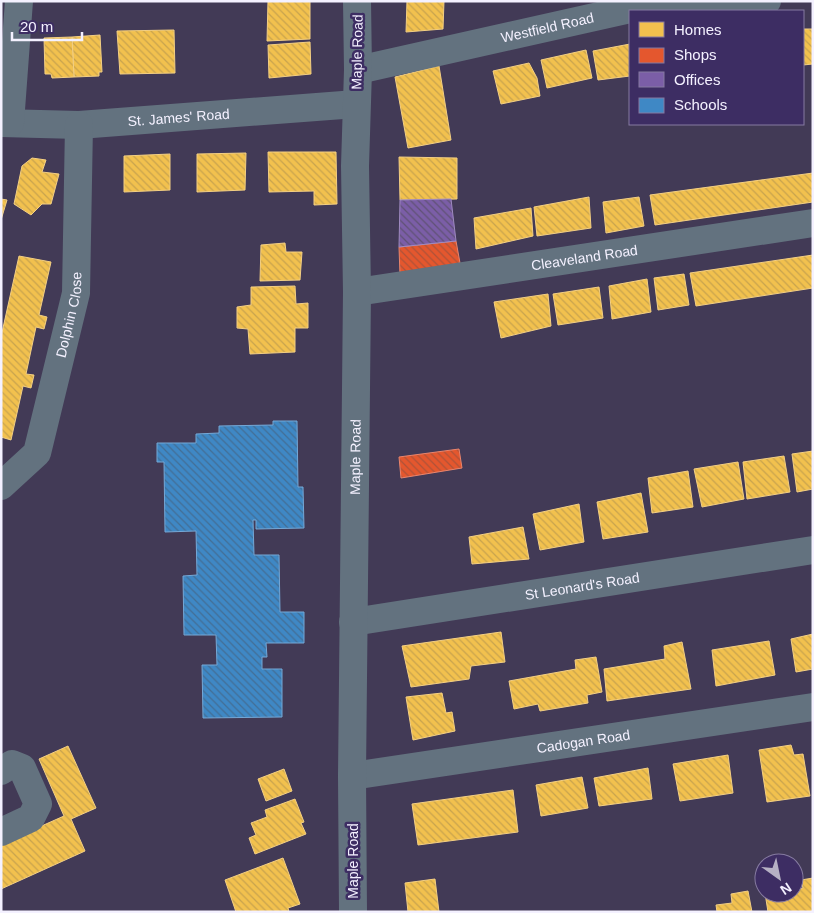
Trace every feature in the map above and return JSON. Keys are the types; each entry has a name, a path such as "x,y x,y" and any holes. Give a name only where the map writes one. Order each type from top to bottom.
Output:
{"street":[{"path":"6,123 19,1"},
{"name":"Maple Road","path":"353,912 352,776 357,292 355,166 358,70 357,1"},
{"name":"Westfield Road","path":"358,70 630,9 767,1"},
{"name":"St. James' Road","path":"6,123 79,126 356,104"},
{"name":"Dolphin Close","path":"1,486 37,453 76,293 79,126"},
{"name":"Cleaveland Road","path":"357,292 813,223"},
{"name":"St Leonard's Road","path":"353,622 813,550"},
{"name":"Cadogan Road","path":"352,776 813,707"},
{"path":"1,771 12,764 22,768 38,804 31,818 1,832"}],"building: Homes":[{"path":"268,1 310,1 310,39 267,41"},
{"path":"407,1 444,1 443,29 406,32"},
{"path":"804,29 813,29 813,64 804,65"},
{"path":"174,30 175,73 120,74 117,31"},
{"path":"100,35 102,72 99,72 99,76 74,77 72,37"},
{"path":"72,37 74,77 52,78 51,74 45,74 44,38"},
{"path":"310,42 311,74 269,78 268,45"},
{"path":"629,44 629,76 598,80 593,51"},
{"path":"586,50 592,78 547,88 541,60"},
{"path":"529,63 537,78 540,96 501,104 493,71"},
{"path":"439,66 451,140 408,148 395,77"},
{"path":"268,152 336,152 337,204 314,205 314,191 269,192"},
{"path":"246,153 245,190 197,192 197,154"},
{"path":"170,154 170,190 124,192 124,156"},
{"path":"399,157 457,158 457,199 400,200"},
{"path":"32,158 46,160 42,172 59,174 51,204 42,204 31,215 14,204 22,166"},
{"path":"813,173 813,202 655,225 650,195"},
{"path":"589,197 591,228 537,236 534,207"},
{"path":"639,197 644,226 606,233 603,202"},
{"path":"1,199 7,200 1,220"},
{"path":"531,208 533,236 476,249 474,218"},
{"path":"285,243 286,252 302,252 300,280 260,281 261,245"},
{"path":"813,255 813,288 696,306 690,273"},
{"path":"19,256 51,262 39,315 47,317 44,329 36,327 26,374 34,375 31,388 23,386 11,440 1,437 1,337"},
{"path":"684,274 689,305 658,310 654,278"},
{"path":"647,279 651,312 612,319 609,286"},
{"path":"295,286 296,304 308,303 308,328 295,328 295,352 250,354 248,329 237,328 237,307 251,305 251,287"},
{"path":"599,287 603,318 558,325 553,294"},
{"path":"548,294 551,326 501,338 494,302"},
{"path":"813,451 813,489 797,492 792,454"},
{"path":"784,456 790,492 747,499 743,462"},
{"path":"738,462 744,499 702,507 694,469"},
{"path":"688,471 693,507 652,513 648,478"},
{"path":"641,493 648,532 603,539 597,502"},
{"path":"579,504 584,542 540,550 533,514"},
{"path":"523,527 529,559 472,564 469,537"},
{"path":"501,632 505,662 471,666 469,679 411,687 402,646"},
{"path":"813,634 813,669 796,672 791,639"},
{"path":"769,641 775,675 716,686 712,650"},
{"path":"682,642 691,689 607,701 604,669 665,659 664,646"},
{"path":"596,657 602,692 587,695 588,703 540,711 538,704 514,709 509,681 576,669 575,660"},
{"path":"442,693 446,713 452,712 455,731 413,740 406,697"},
{"path":"791,745 794,755 803,754 810,796 767,802 759,750"},
{"path":"68,746 96,808 71,819 85,851 1,889 1,844 64,816 39,759"},
{"path":"728,755 733,793 680,801 673,764"},
{"path":"648,768 652,799 599,806 594,778"},
{"path":"284,769 292,791 266,801 258,779"},
{"path":"582,777 588,808 541,816 536,785"},
{"path":"513,790 518,832 418,845 412,804"},
{"path":"295,799 304,822 301,823 306,834 255,854 249,838 256,835 251,823 267,817 265,810"},
{"path":"283,858 300,904 288,908 289,912 236,912 225,880"},
{"path":"813,878 813,912 768,912 767,903 804,903 804,880"},
{"path":"435,879 439,912 408,912 405,883"},
{"path":"748,891 752,912 717,912 716,905 732,903 731,894"}],"building: Shops":[{"path":"456,241 460,263 400,275 399,247"},
{"path":"459,449 462,468 401,478 399,457"}],"building: Offices":[{"path":"451,199 456,241 399,247 400,200"}],"building: Schools":[{"path":"273,421 297,421 298,487 303,487 304,528 256,529 256,520 253,520 254,555 279,555 280,612 304,612 304,643 266,643 267,657 262,657 262,669 282,669 282,717 203,718 202,665 217,665 216,635 184,635 183,576 197,575 196,531 165,532 164,462 157,462 157,443 196,443 196,434 219,433 219,426 273,425"}]}
